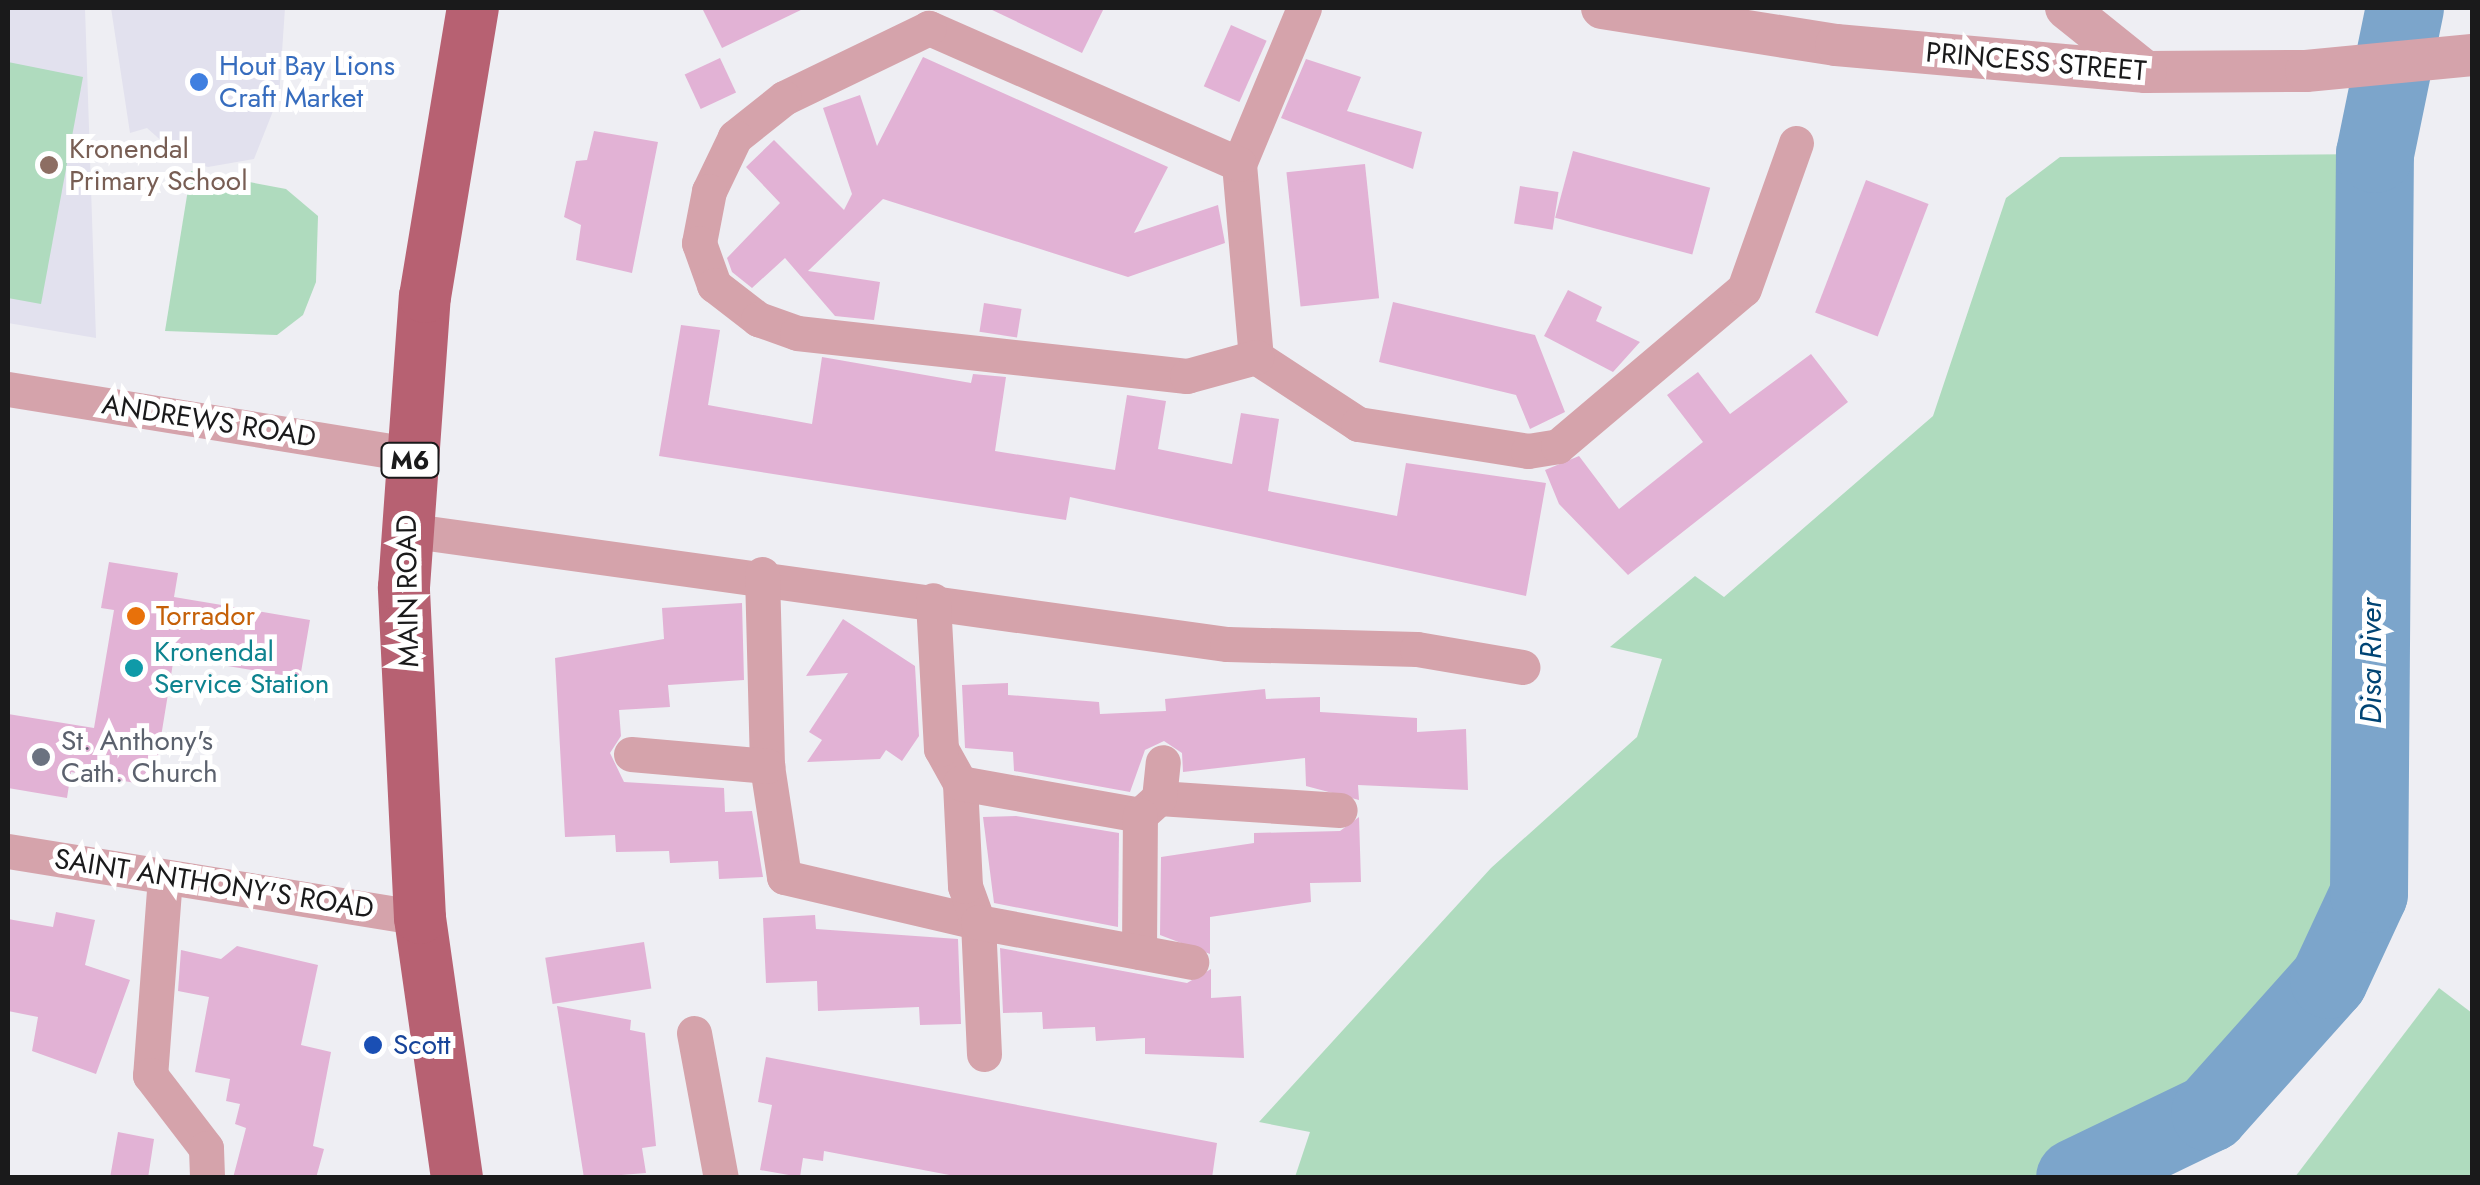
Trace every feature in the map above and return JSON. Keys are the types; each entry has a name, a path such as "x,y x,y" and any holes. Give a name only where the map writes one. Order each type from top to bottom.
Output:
{"main road":[{"name":"MAIN ROAD","path":"456,1178 420,918 406,530 442,169 473,8"}],"street":[{"path":"1304,8 1239,164 1256,356 1343,420 1528,452 1558,446 1744,288 1796,142"},
{"name":"PRINCESS STREET","path":"1602,8 1836,45 2146,72 2306,71 2472,55"},
{"path":"2066,8 2146,72"},
{"path":"1239,164 926,18 784,98 736,137 709,191 699,243 714,285 758,320 797,333 1186,376 1256,356"},
{"name":"ANDREWS ROAD","path":"8,388 411,454"},
{"path":"406,530 762,574 1227,644 1416,648 1522,667"},
{"path":"762,574 767,766 788,881 1191,962"},
{"path":"933,600 941,749 960,783 965,886 978,922 984,1054"},
{"path":"631,754 767,766"},
{"path":"1140,952 1149,806 1163,762"},
{"path":"960,783 1149,806 1340,810"},
{"name":"SAINT ANTHONY'S ROAD","path":"8,851 420,918"},
{"path":"165,876 150,1075 206,1148 207,1178"},
{"path":"694,1033 721,1178"}],"shaded area":[{"name":"Kronendal Primary School","path":"8,8 85,8 96,338 8,323"},
{"name":"Hout Bay Lions Craft Market","path":"111,8 285,8 279,96 254,159 208,167 183,160 147,128 130,133"}],"green space":[{"path":"8,62 83,77 41,304 8,298"},
{"path":"2375,154 2369,894 2329,980 2210,1113 2075,1177 1295,1177 1310,1132 1259,1122 1491,868 1637,737 1662,659 1610,647 1695,576 1724,597 1933,416 2006,198 2060,157"},
{"path":"191,171 286,189 318,216 316,282 303,315 277,335 165,331"},
{"path":"2439,988 2472,1013 2472,1177 2295,1177"}],"building":[{"path":"702,8 805,8 722,48"},
{"path":"988,8 1104,8 1082,53"},
{"path":"1231,25 1267,41 1239,102 1204,86"},
{"path":"923,57 1168,167 1134,233 1218,205 1225,243 1128,277 883,199 808,271 880,282 874,320 835,316 785,258 752,288 732,272 727,258 780,203 746,167 774,140 844,210 852,194 823,108 860,95 877,146"},
{"path":"720,58 736,92 701,109 685,74"},
{"path":"1306,59 1361,77 1347,111 1422,132 1413,169 1281,118"},
{"path":"594,131 658,142 632,273 576,260 581,225 564,217 576,161 587,160"},
{"path":"1573,151 1710,188 1692,254 1555,218"},
{"path":"1365,164 1379,298 1301,307 1286,172"},
{"path":"1866,180 1929,204 1878,337 1815,313"},
{"path":"1520,186 1559,192 1553,230 1514,224"},
{"path":"1568,290 1602,307 1596,321 1640,342 1613,372 1544,336"},
{"path":"1393,302 1535,335 1565,412 1530,429 1516,395 1379,362"},
{"path":"984,303 1022,309 1017,338 979,332"},
{"path":"681,325 720,330 708,405 812,424 822,357 971,383 973,374 1006,377 995,451 1115,470 1127,395 1166,401 1158,449 1232,464 1241,413 1279,419 1268,491 1397,516 1406,463 1546,483 1526,596 1070,497 1066,520 659,456"},
{"path":"1811,354 1848,402 1628,575 1559,504 1545,470 1579,456 1619,509 1703,442 1667,395 1698,372 1730,414"},
{"path":"109,562 178,573 174,597 310,620 300,678 174,657 153,786 71,772 67,798 8,788 8,714 94,728 114,610 101,608"},
{"path":"742,603 744,680 668,685 670,707 619,710 621,736 610,753 624,782 724,788 725,812 752,811 763,877 719,879 718,861 670,863 669,851 616,852 615,835 565,837 555,658 664,639 662,608"},
{"path":"843,619 915,666 919,736 902,761 886,750 880,759 807,762 822,740 809,732 848,673 806,676"},
{"path":"1008,683 1008,695 1099,702 1100,714 1166,711 1165,699 1265,689 1266,699 1320,697 1320,712 1417,718 1417,732 1466,729 1468,790 1358,785 1359,800 1306,786 1305,758 1183,772 1182,753 1164,741 1145,750 1130,792 1014,771 1013,752 965,748 962,685"},
{"path":"1016,816 1119,833 1118,927 994,903 983,817"},
{"path":"1359,817 1361,882 1310,883 1311,902 1210,917 1210,954 1160,935 1161,857 1254,843 1254,833 1340,831"},
{"path":"56,912 95,920 85,965 130,980 96,1074 32,1051 38,1017 8,1011 8,919 53,927"},
{"path":"815,915 816,929 958,939 961,1024 920,1025 919,1007 818,1011 817,981 766,983 763,918"},
{"path":"644,942 651,988 553,1004 545,958"},
{"path":"237,946 318,965 301,1045 331,1052 313,1146 324,1149 316,1178 233,1178 246,1128 235,1124 240,1104 226,1101 230,1079 195,1072 209,997 178,991 181,950 221,959"},
{"path":"1000,948 1187,983 1211,969 1211,998 1241,996 1244,1058 1145,1054 1145,1038 1096,1041 1095,1027 1043,1029 1042,1012 1003,1013"},
{"path":"557,1006 631,1020 630,1030 645,1033 656,1146 642,1148 646,1173 584,1178"},
{"path":"766,1057 1217,1143 1212,1178 965,1178 824,1151 823,1161 803,1158 800,1177 760,1170 772,1105 758,1102"},
{"path":"118,1132 154,1139 148,1178 110,1178"}],"waterway":[{"name":"Disa River","path":"2075,1178 2210,1113 2329,980 2369,894 2375,154 2405,8"}],"place":[{"name":"Hout Bay Lions Craft Market","path":"199,82"},
{"name":"Kronendal Primary School","path":"49,165"},
{"name":"Torrador","path":"136,616"},
{"name":"Kronendal Service Station","path":"134,668"},
{"name":"St. Anthony's Cath. Church","path":"41,757"},
{"name":"Scott","path":"373,1045"}]}
